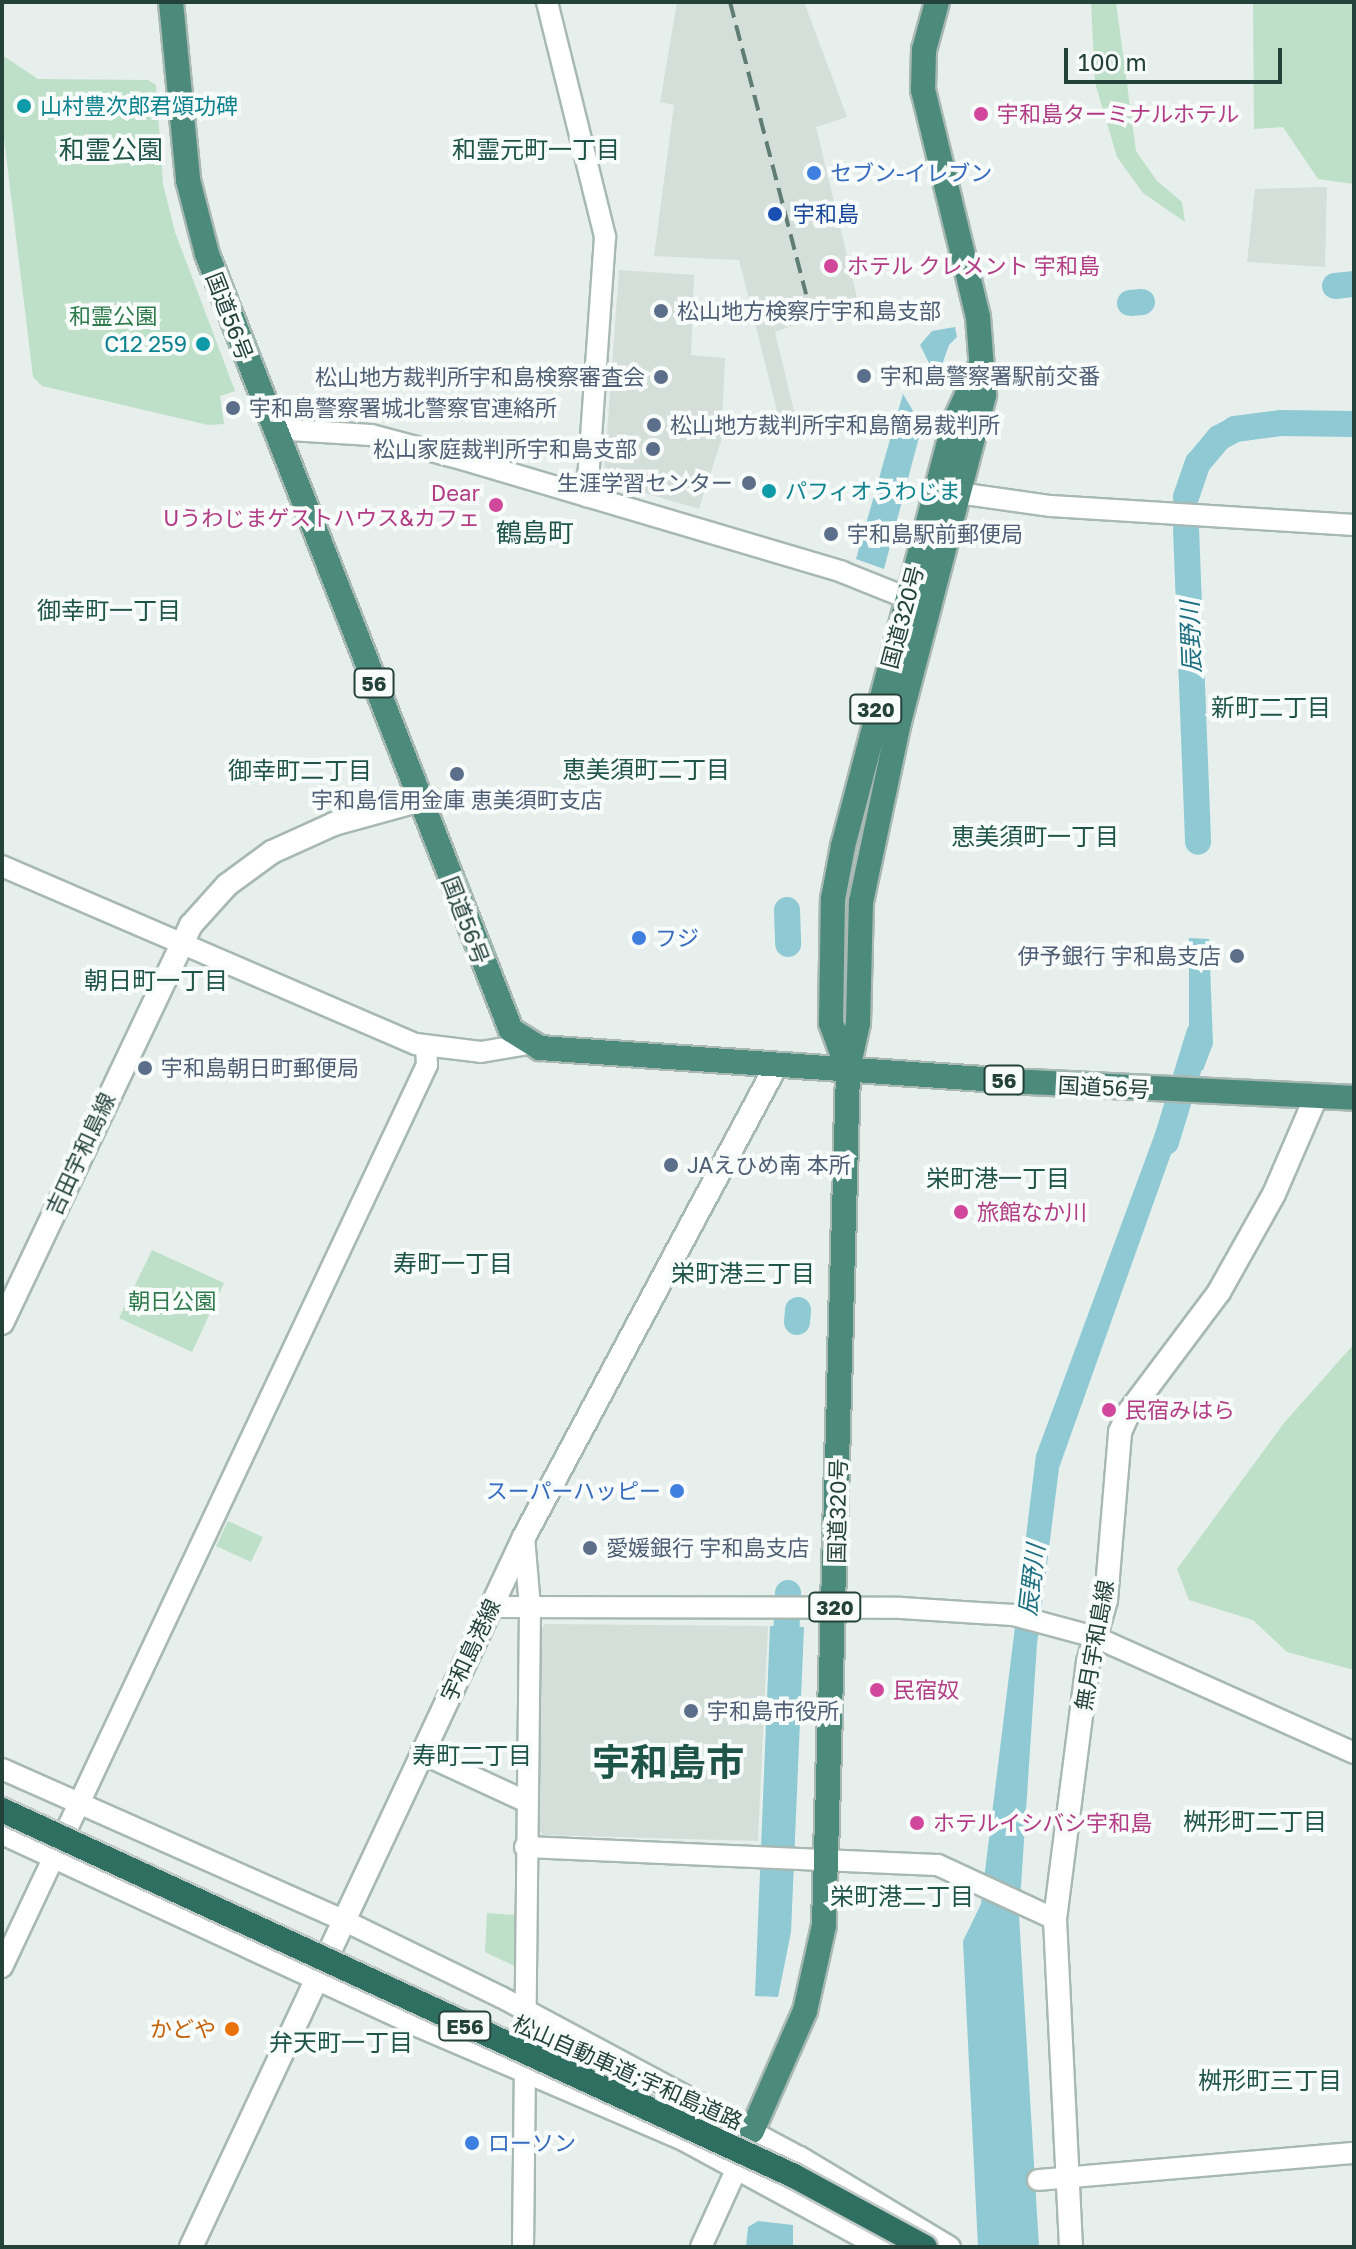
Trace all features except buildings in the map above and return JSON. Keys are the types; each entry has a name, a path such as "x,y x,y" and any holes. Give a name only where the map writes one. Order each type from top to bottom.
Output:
{"highway":[{"name":"国道56号","path":"171,2 179,114 195,217 274,429 421,800 498,1005 511,1030 528,1044 776,1066 1354,1098"},
{"name":"国道320号","path":"752,2131 815,1976 826,1859 848,1069 831,1023 833,899 948,492 954,423 984,359 923,90 924,50 937,2"},
{"name":"松山自動車道;宇和島道路","path":"2,1810 794,2176 925,2247"}],"main road":[{"name":"吉田宇和島線","path":"2,1323 179,943 227,885 272,852 334,824 421,800"},
{"name":"宇和島港線","path":"191,2247 524,1537 776,1066"},
{"name":"無月宇和島線","path":"1071,2247 1055,1919 1095,1637 1106,1600 1120,1432 1129,1412 1219,1292 1274,1194 1316,1097"}],"street":[{"path":"547,2 605,237 587,496"},
{"path":"274,429 371,435 587,496 918,602"},
{"path":"948,492 1051,506 1354,525"},
{"path":"2,866 426,1047 481,1052 528,1044"},
{"path":"2,1967 427,1065 426,1047"},
{"path":"523,2247 525,1801 530,1607 524,1537"},
{"path":"490,1607 835,1611 901,1608 1013,1615 1095,1637 1354,1753"},
{"path":"421,1753 525,1801"},
{"path":"2,1769 343,1920 524,2009 752,2131 950,2247"},
{"path":"2,1834 316,1980 738,2169 880,2247"},
{"path":"525,1847 938,1865 1055,1919"},
{"path":"701,2247 738,2169 752,2131"},
{"path":"1038,2180 1354,2153"}],"shaded area":[{"path":"677,2 804,2 847,117 816,127 857,297 812,310 814,318 775,332 797,424 781,427 739,260 654,256 674,105 660,102"},
{"path":"1327,187 1325,267 1247,262 1255,189"},
{"path":"619,270 694,275 691,355 725,358 721,441 699,509 611,483 604,475"},
{"name":"宇和島市役所","path":"545,1624 768,1626 758,1841 544,1835 537,1829 539,1632"}],"green space":[{"path":"1091,2 1116,2 1136,151 1157,181 1182,202 1185,222 1143,193 1117,157 1095,83"},
{"path":"1253,2 1354,2 1354,184 1318,179 1283,127 1254,129"},
{"name":"和霊公園","path":"2,55 38,79 148,80 156,85 163,184 175,232 235,391 220,396 224,424 208,425 42,386 33,377 2,122"},
{"name":"朝日公園","path":"152,1250 224,1283 192,1352 119,1318"},
{"path":"1354,1344 1354,1670 1287,1652 1253,1620 1189,1600 1177,1569 1284,1423"},
{"path":"228,1521 263,1537 251,1562 216,1546"},
{"path":"487,1913 515,1915 514,1966 485,1952"}],"water":[{"path":"955,327 957,337 949,345 937,379 920,345 932,331"},
{"path":"903,394 922,426 884,569 856,559"},
{"path":"1189,938 1209,939 1213,1044 1203,1070 1179,1069 1189,1037"},
{"path":"1164,1109 1186,1112 1059,1468 1037,1644 1019,1916 1039,2247 978,2247 963,1941 981,1904 1036,1455"},
{"path":"770,1626 804,1627 791,1932 778,1997 755,1996"},
{"path":"758,2221 793,2225 793,2247 746,2247 748,2227"}],"waterway":[{"path":"1335,286 1353,284"},
{"path":"1130,303 1142,302"},
{"name":"辰野川","path":"1186,497 1198,463 1219,438 1235,429 1281,423 1354,424"},
{"name":"辰野川","path":"1186,528 1198,842"},
{"path":"787,910 788,944"},
{"name":"辰野川","path":"1166,1142 1199,1034"},
{"path":"797,1322 798,1310"},
{"path":"785,1662 788,1593"}],"railway":[{"path":"730,2 806,294"}],"place":[{"name":"山村豊次郎君頌功碑","path":"24,106"},
{"name":"宇和島ターミナルホテル","path":"981,114"},
{"name":"セブン-イレブン","path":"814,173"},
{"name":"宇和島","path":"775,214"},
{"name":"ホテル クレメント 宇和島","path":"831,266"},
{"name":"松山地方検察庁宇和島支部","path":"661,311"},
{"name":"C12 259","path":"203,344"},
{"name":"宇和島警察署駅前交番","path":"864,376"},
{"name":"松山地方裁判所宇和島検察審査会","path":"661,377"},
{"name":"宇和島警察署城北警察官連絡所","path":"233,408"},
{"name":"松山地方裁判所宇和島簡易裁判所","path":"654,425"},
{"name":"松山家庭裁判所宇和島支部","path":"653,449"},
{"name":"生涯学習センター","path":"749,483"},
{"name":"パフィオうわじま","path":"769,491"},
{"name":"Dear Uうわじまゲストハウス&カフェ","path":"496,505"},
{"name":"宇和島駅前郵便局","path":"831,534"},
{"name":"宇和島信用金庫 恵美須町支店","path":"457,774"},
{"name":"フジ","path":"639,938"},
{"name":"伊予銀行 宇和島支店","path":"1237,956"},
{"name":"宇和島朝日町郵便局","path":"145,1068"},
{"name":"JAえひめ南 本所","path":"671,1165"},
{"name":"旅館なか川","path":"961,1212"},
{"name":"民宿みはら","path":"1109,1410"},
{"name":"スーパーハッピー","path":"677,1491"},
{"name":"愛媛銀行 宇和島支店","path":"590,1548"},
{"name":"民宿奴","path":"877,1690"},
{"name":"宇和島市役所","path":"691,1711"},
{"name":"ホテルイシバシ宇和島","path":"917,1823"},
{"name":"かどや","path":"232,2029"},
{"name":"ローソン","path":"472,2143"}],"district":[{"name":"和霊元町一丁目","path":"536,149"},
{"name":"和霊公園","path":"111,150"},
{"name":"鶴島町","path":"535,533"},
{"name":"御幸町一丁目","path":"109,610"},
{"name":"新町二丁目","path":"1271,707"},
{"name":"恵美須町二丁目","path":"646,769"},
{"name":"御幸町二丁目","path":"300,770"},
{"name":"恵美須町一丁目","path":"1035,836"},
{"name":"朝日町一丁目","path":"156,980"},
{"name":"栄町港一丁目","path":"998,1178"},
{"name":"寿町一丁目","path":"453,1263"},
{"name":"栄町港三丁目","path":"743,1273"},
{"name":"寿町二丁目","path":"472,1755"},
{"name":"宇和島市","path":"668,1762"},
{"name":"桝形町二丁目","path":"1255,1821"},
{"name":"栄町港二丁目","path":"902,1896"},
{"name":"弁天町一丁目","path":"341,2042"},
{"name":"桝形町三丁目","path":"1270,2080"}]}
